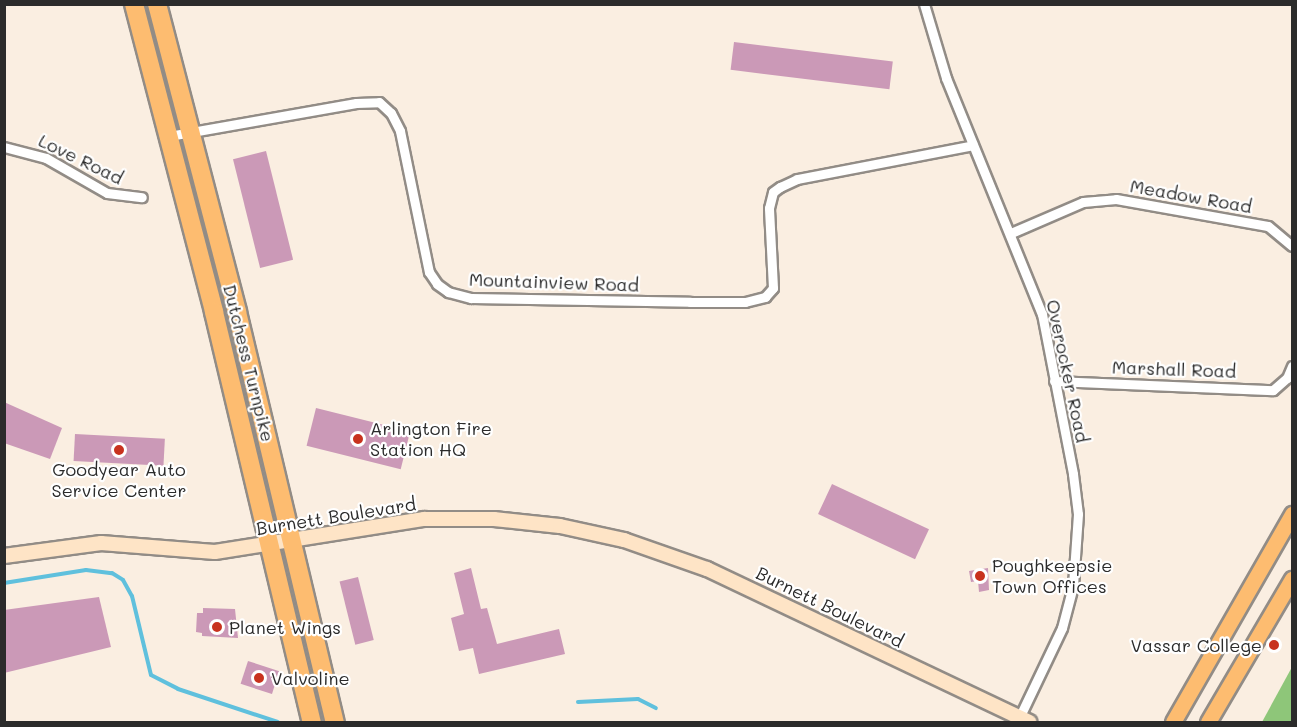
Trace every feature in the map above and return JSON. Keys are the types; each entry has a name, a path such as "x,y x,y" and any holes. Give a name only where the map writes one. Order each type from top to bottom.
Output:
{"highway":[{"name":"Dutchess Turnpike","path":"134,4 169,136 312,723"},
{"name":"Dutchess Turnpike","path":"159,11 191,132 334,723"}],"main road":[{"path":"1173,723 1293,514"},
{"path":"1208,723 1293,579"}],"street":[{"name":"Overocker Road","path":"924,4 930,34 1042,314 1078,514 1076,564 1062,628 1024,720"},
{"name":"Mountainview Road","path":"169,136 356,103 379,102 391,113 400,131 429,272 437,284 448,292 471,298 690,302 745,302 765,297 773,288 769,208 773,192 780,187 797,179 973,145"},
{"name":"Love Road","path":"4,147 46,158 107,193 142,197"},
{"name":"Meadow Road","path":"1011,233 1083,202 1116,200 1268,226 1290,241 1293,246"},
{"name":"Marshall Road","path":"1054,381 1274,390 1287,378 1293,366"},
{"name":"Burnett Boulevard","path":"4,556 101,543 204,552 268,544 385,523 451,518 530,522 603,534 717,573 1024,720"}],"green space":[{"path":"1292,667 1292,722 1262,722"}],"building":[{"path":"734,42 893,61 889,89 731,70"},
{"path":"266,151 293,260 260,268 233,159"},
{"path":"4,402 62,428 50,459 4,443"},
{"name":"Arlington Fire Station HQ","path":"316,408 410,431 401,469 307,446"},
{"name":"Goodyear Auto Service Center","path":"75,434 165,439 163,466 74,461"},
{"path":"832,484 929,529 915,559 818,514"},
{"path":"471,568 481,609 487,608 497,644 559,629 565,654 479,674 473,648 459,651 451,618 464,614 454,573"},
{"name":"Poughkeepsie Town Offices","path":"988,568 989,590 979,592 978,581 971,582 969,571"},
{"path":"358,577 374,640 355,645 340,582"},
{"path":"99,597 111,647 4,673 4,610"},
{"name":"Planet Wings","path":"203,608 235,609 238,638 202,636 202,633 196,632 197,613 203,613"},
{"name":"Valvoline","path":"248,661 279,671 272,694 241,684"}],"waterway":[{"path":"4,583 86,570 112,573 123,580 132,596 151,675 178,689 278,722"},
{"path":"578,702 638,699 656,708"}],"place":[{"name":"Arlington Fire Station HQ","path":"358,439"},
{"name":"Goodyear Auto Service Center","path":"119,450"},
{"name":"Poughkeepsie Town Offices","path":"980,576"},
{"name":"Planet Wings","path":"217,627"},
{"name":"Vassar College","path":"1274,645"},
{"name":"Valvoline","path":"259,678"}]}
